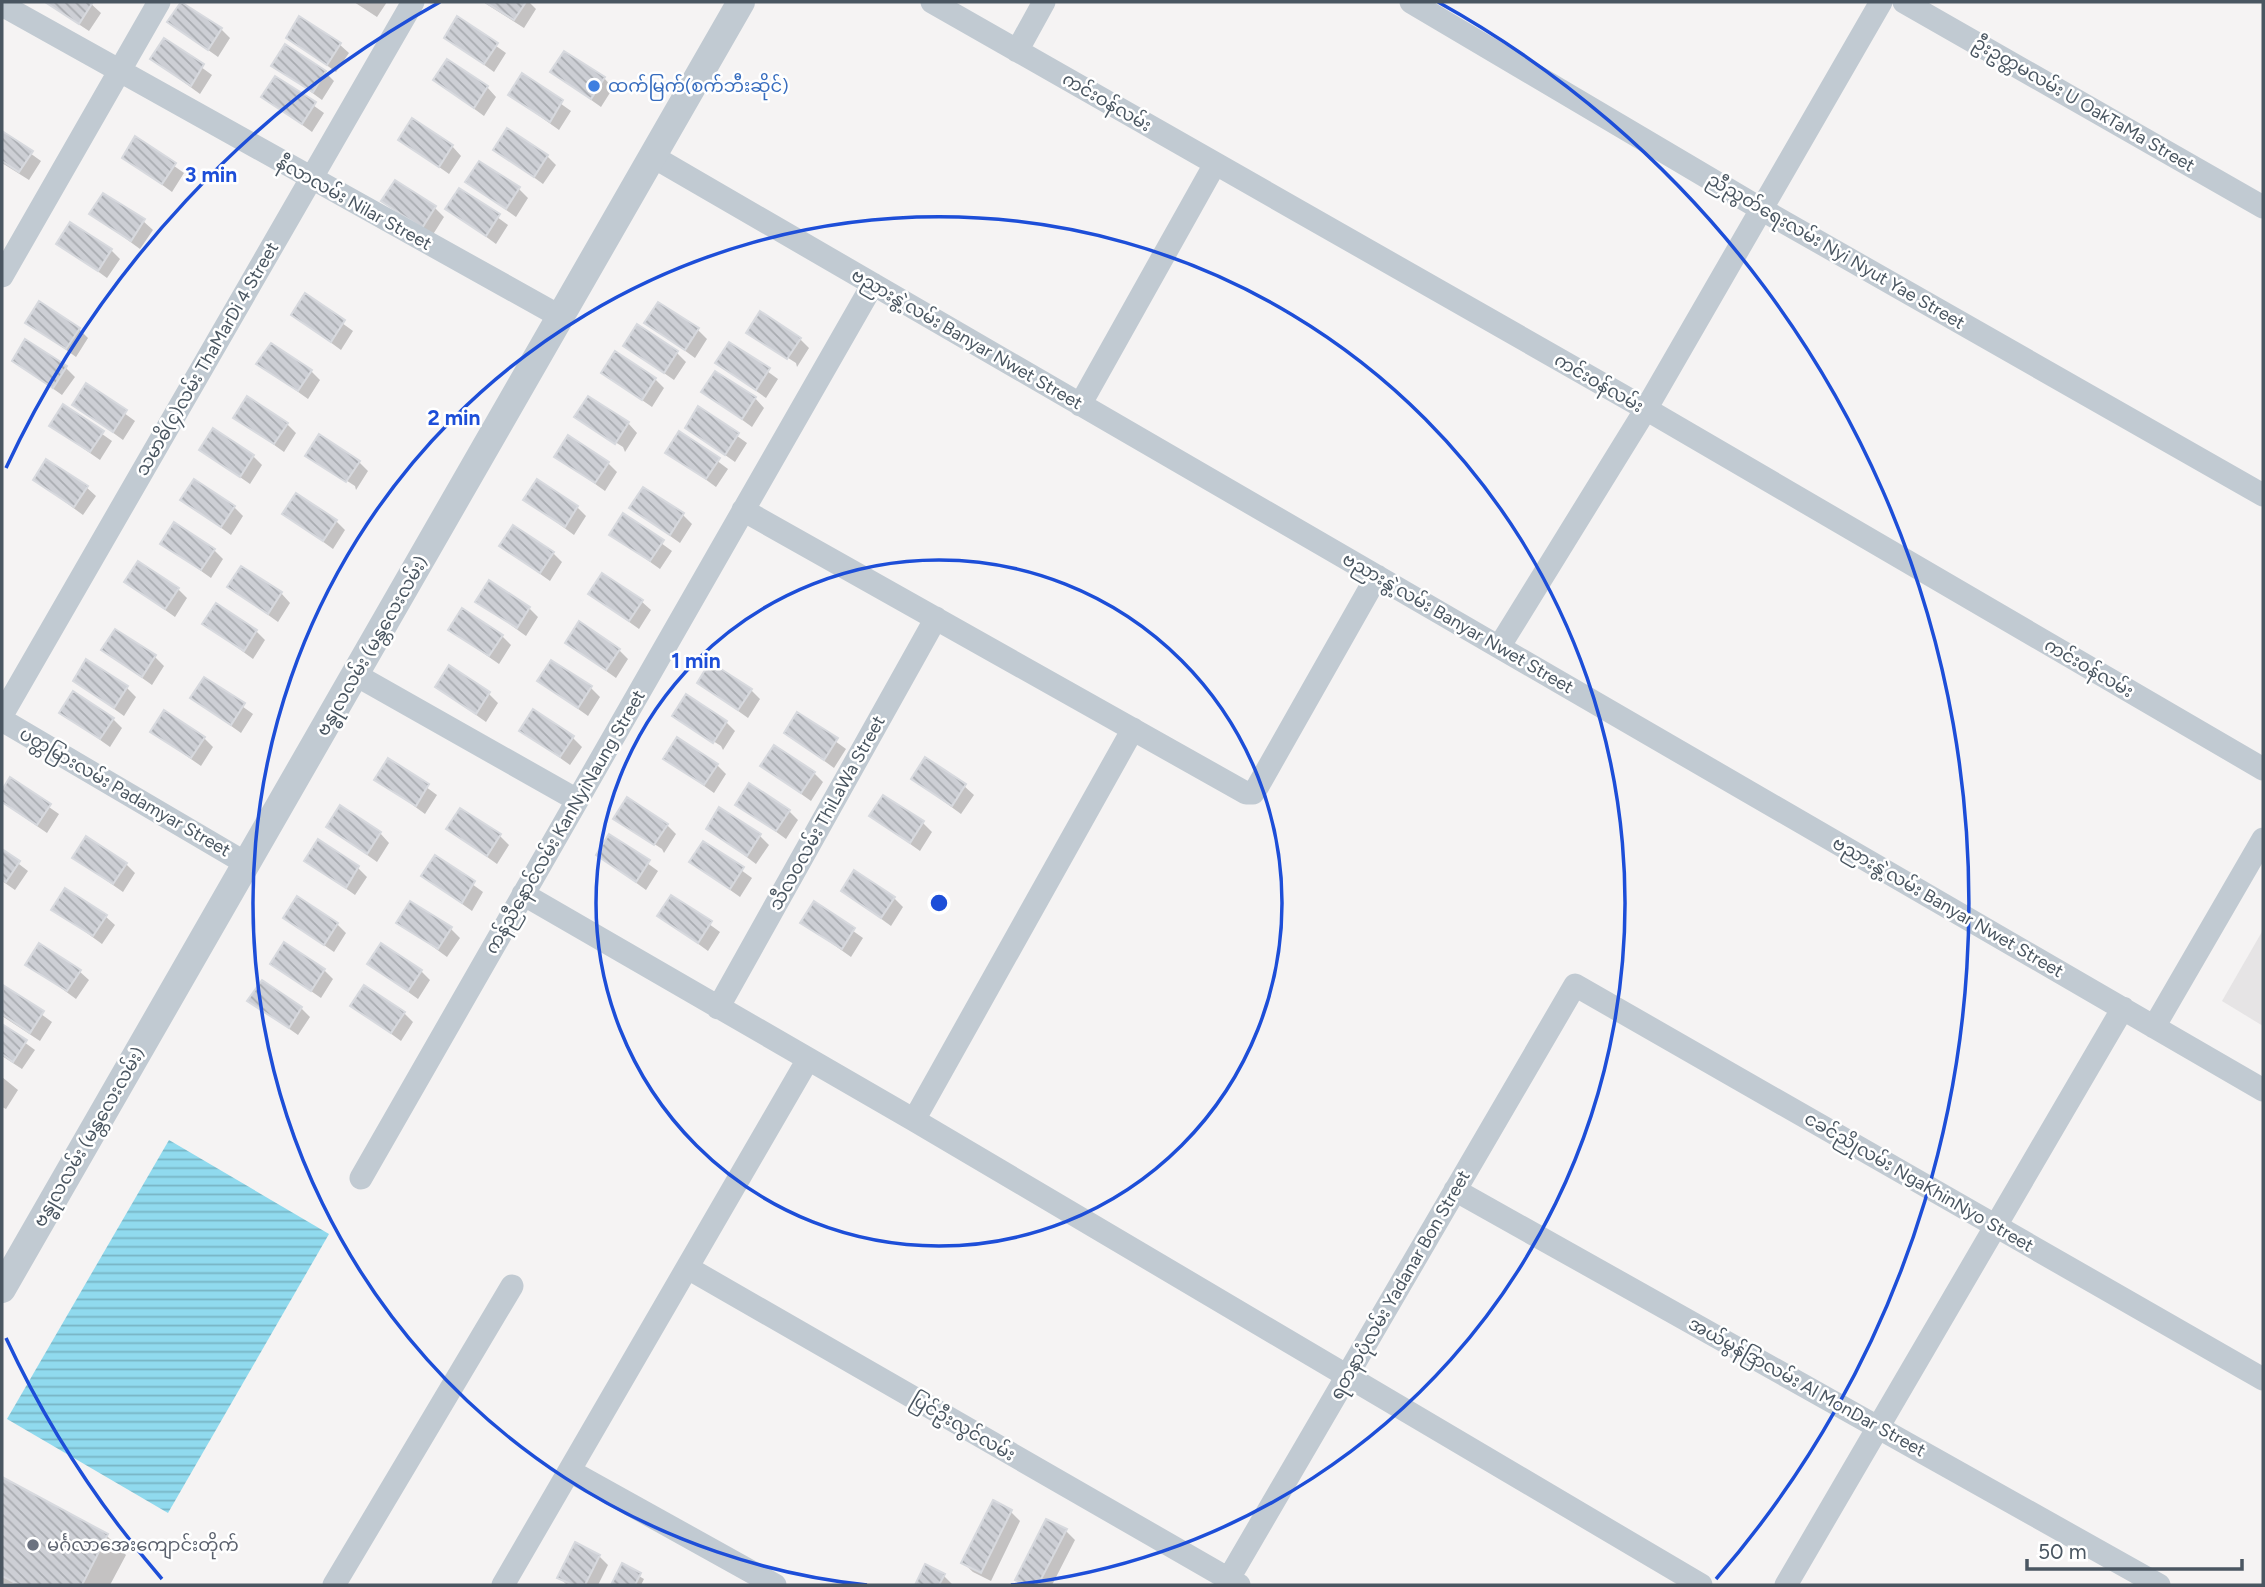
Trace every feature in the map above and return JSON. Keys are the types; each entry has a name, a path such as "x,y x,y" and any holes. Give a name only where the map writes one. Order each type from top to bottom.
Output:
{"street":[{"path":"2,276 159,2"},
{"name":"သမာဓိ(၄)လမ်း ThaMarDi 4 Street","path":"2,718 413,2"},
{"name":"ဗန္ဓုလလမ်း (မန္တလေးလမ်း)","path":"2,1289 741,2"},
{"name":"ကင်းဝန်လမ်း","path":"932,2 1646,409 2263,769"},
{"path":"1017,51 1044,2"},
{"name":"ညီညွတ်ရေးလမ်း Nyi Nyut Yae Street","path":"1411,2 1761,209 2263,495"},
{"path":"1499,647 1646,409 1881,2"},
{"name":"ဦးဥတ္တမလမ်း U OakTaMa Street","path":"1904,2 2263,207"},
{"name":"နီလာလမ်း Nilar Street","path":"2,5 561,317"},
{"name":"ဗညားနွဲ့လမ်း Banyar Nwet Street","path":"652,156 2263,1090"},
{"path":"1080,405 1215,163"},
{"name":"ကန်ညီနောင်လမ်း KanNyiNaung Street","path":"361,1178 873,284"},
{"path":"743,510 1246,793 1254,793 1377,576"},
{"name":"သီလဝလမ်း ThiLaWa Street","path":"718,1008 936,618"},
{"path":"356,675 577,800"},
{"name":"ပတ္တမြားလမ်း Padamyar Street","path":"2,718 247,864"},
{"path":"914,1120 1133,729"},
{"path":"2154,1027 2263,839"},
{"path":"523,894 807,1061 914,1120 1701,1585"},
{"name":"ရတနာပုံလမ်း Yadanar Bon Street","path":"1231,1583 1346,1377 1575,985"},
{"name":"ငခင်ညိုလမ်း NgaKhinNyo Street","path":"1575,985 2263,1379"},
{"path":"1786,1585 2123,1008"},
{"path":"503,1585 807,1061"},
{"name":"အယ်မွန်ဒြာလမ်း Al MonDar Street","path":"1455,1190 2159,1585"},
{"name":"ပြင်ဦးလွင်လမ်း","path":"688,1268 1231,1583"},
{"path":"334,1585 512,1286"},
{"path":"570,1471 775,1585"}],"shaded area":[{"path":"2263,930 2263,1026 2222,1001"}],"water":[{"path":"169,1140 329,1234 168,1513 7,1419"}],"building":[{"path":"45,2 93,2 79,24"},
{"path":"181,2 222,28 208,50 167,22"},
{"path":"485,2 526,2 514,20"},
{"path":"299,16 341,43 327,65 286,38"},
{"path":"457,16 498,43 484,64 444,38"},
{"path":"164,38 204,64 191,86 150,59"},
{"path":"285,44 326,71 313,92 271,66"},
{"path":"564,51 605,77 591,99 550,72"},
{"path":"447,59 488,86 474,108 433,80"},
{"path":"522,73 563,100 550,122 508,95"},
{"path":"275,76 316,102 302,124 261,97"},
{"path":"412,118 453,145 439,167 398,140"},
{"path":"507,128 548,155 534,177 493,150"},
{"path":"2,131 33,151 19,172 2,161"},
{"path":"135,136 176,163 162,184 122,158"},
{"path":"479,161 520,187 506,209 465,182"},
{"path":"395,180 436,206 422,228 381,201"},
{"path":"459,188 500,214 486,236 445,209"},
{"path":"103,193 145,219 131,241 89,214"},
{"path":"70,222 112,249 98,271 56,244"},
{"path":"305,293 345,320 331,342 291,315"},
{"path":"39,301 80,328 66,349 25,323"},
{"path":"658,302 699,328 685,350 644,323"},
{"path":"760,311 801,338 787,359 746,333"},
{"path":"637,324 678,351 664,373 623,346"},
{"path":"25,339 67,366 53,388 12,361"},
{"path":"729,342 770,368 756,390 715,363"},
{"path":"271,343 312,370 298,391 256,364"},
{"path":"615,351 656,378 642,400 601,373"},
{"path":"715,371 756,397 742,419 701,392"},
{"path":"86,383 127,410 113,432 72,405"},
{"path":"247,396 288,423 274,444 233,418"},
{"path":"588,396 629,422 615,444 574,417"},
{"path":"63,404 104,431 90,452 49,426"},
{"path":"698,406 739,433 725,455 685,428"},
{"path":"213,428 254,455 240,477 199,450"},
{"path":"679,431 720,458 706,479 665,453"},
{"path":"319,434 360,461 346,482 305,456"},
{"path":"568,435 609,462 595,483 554,457"},
{"path":"46,459 88,486 74,507 33,480"},
{"path":"194,479 235,506 221,527 180,500"},
{"path":"537,479 578,506 565,527 523,500"},
{"path":"643,487 684,513 670,535 629,508"},
{"path":"296,493 337,520 323,541 282,514"},
{"path":"623,513 664,540 650,561 609,535"},
{"path":"174,522 215,549 201,570 160,544"},
{"path":"513,525 554,552 540,573 499,546"},
{"path":"138,561 179,588 165,609 124,582"},
{"path":"241,566 282,592 268,614 227,587"},
{"path":"602,573 643,600 629,621 588,594"},
{"path":"489,580 530,607 517,628 475,602"},
{"path":"216,603 257,630 244,651 202,624"},
{"path":"462,608 503,635 489,656 448,630"},
{"path":"579,621 620,649 606,670 565,643"},
{"path":"115,629 156,655 142,677 101,650"},
{"path":"86,659 128,686 114,708 73,681"},
{"path":"551,660 592,686 578,708 537,681"},
{"path":"710,662 752,689 738,710 697,683"},
{"path":"449,665 490,692 476,714 435,687"},
{"path":"204,677 245,703 231,725 190,698"},
{"path":"73,691 114,718 100,739 59,713"},
{"path":"686,694 727,721 713,743 672,716"},
{"path":"533,709 574,736 560,757 519,731"},
{"path":"164,710 205,737 191,758 150,732"},
{"path":"797,712 838,738 824,760 784,733"},
{"path":"677,737 718,764 704,785 663,759"},
{"path":"774,745 815,772 801,793 760,766"},
{"path":"925,757 966,784 952,806 911,779"},
{"path":"388,758 429,784 416,806 374,780"},
{"path":"10,777 51,804 37,825 2,802 2,790"},
{"path":"749,783 790,810 776,831 735,805"},
{"path":"883,795 924,821 910,843 869,816"},
{"path":"627,797 668,824 654,845 613,819"},
{"path":"340,805 381,832 367,854 326,827"},
{"path":"719,807 761,834 747,856 706,829"},
{"path":"460,808 501,834 487,856 446,829"},
{"path":"609,834 650,860 636,882 596,855"},
{"path":"86,836 127,863 113,884 72,858"},
{"path":"318,839 359,866 346,888 304,861"},
{"path":"703,841 744,867 730,889 689,862"},
{"path":"2,849 20,861 6,882 2,880"},
{"path":"435,855 475,881 462,903 421,876"},
{"path":"854,870 895,897 881,918 841,891"},
{"path":"65,888 107,915 93,936 51,910"},
{"path":"671,895 712,921 698,943 657,916"},
{"path":"297,896 338,923 324,945 283,918"},
{"path":"410,901 452,927 438,949 396,923"},
{"path":"814,901 855,928 842,949 800,923"},
{"path":"284,942 325,969 311,991 270,964"},
{"path":"39,943 81,970 67,991 25,965"},
{"path":"381,943 422,970 408,991 367,964"},
{"path":"262,980 302,1007 289,1028 247,1001"},
{"path":"3,985 44,1011 30,1033 2,1014"},
{"path":"364,985 405,1012 391,1033 350,1006"},
{"path":"2,1024 27,1040 13,1062 2,1054"},
{"path":"2,1477 108,1534 82,1585 19,1585 2,1576"},
{"path":"993,1500 1012,1510 981,1573 961,1563"},
{"path":"1046,1519 1067,1529 1038,1585 1025,1585 1015,1580"},
{"path":"575,1542 600,1555 585,1585 573,1585 557,1578"},
{"path":"622,1563 641,1573 635,1585 611,1585"},
{"path":"925,1564 945,1574 939,1585 915,1585"}],"place":[{"name":"ထက်မြက်(စက်ဘီးဆိုင်)","path":"594,86"},
{"name":"မင်္ဂလာအေးကျောင်းတိုက်","path":"33,1545"}]}
